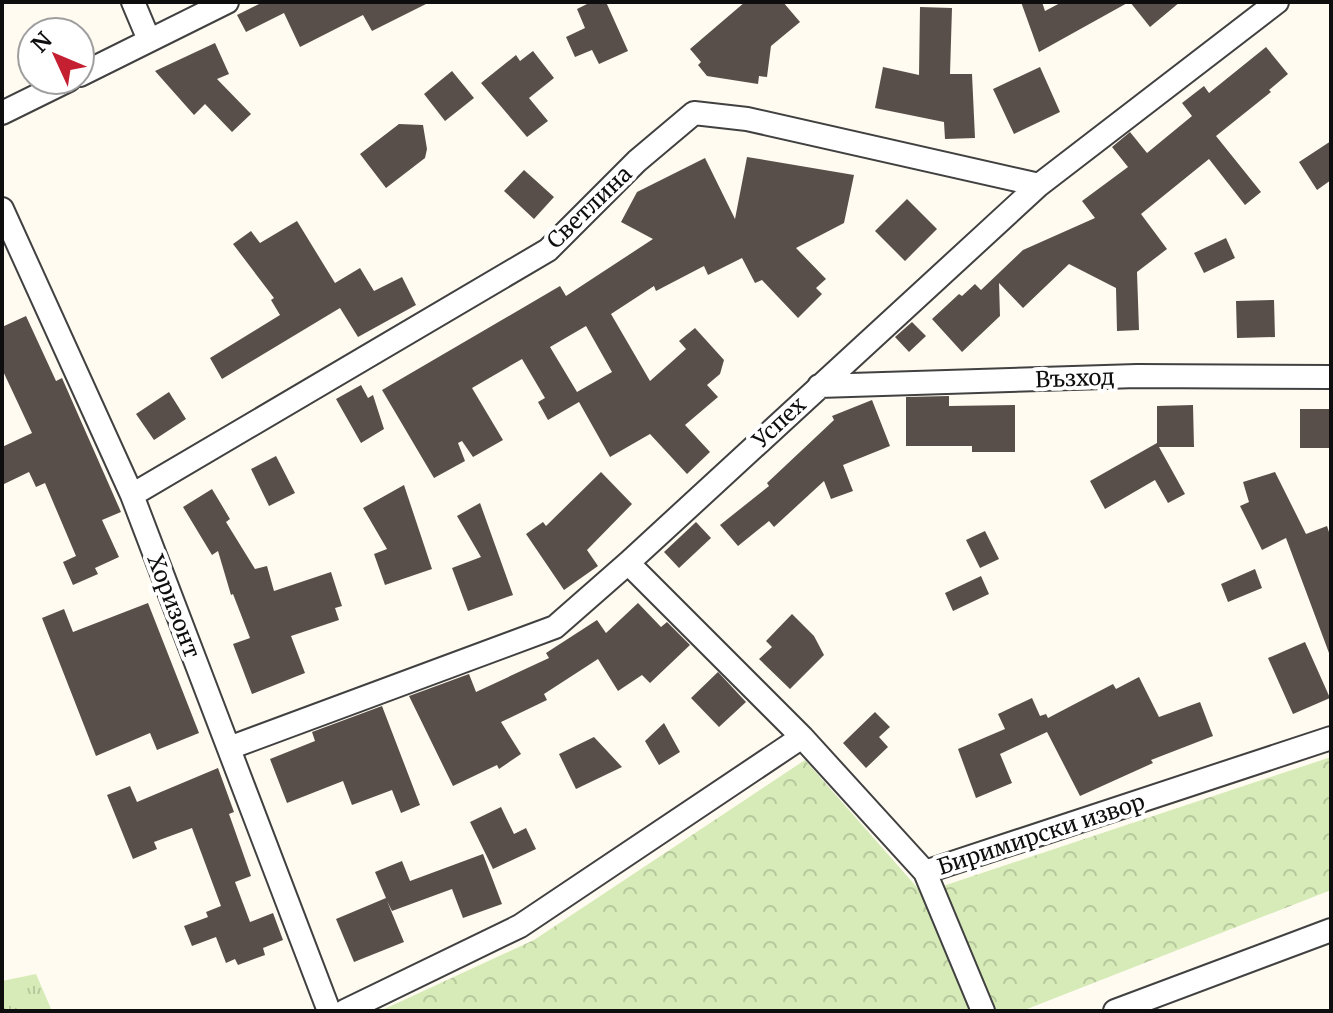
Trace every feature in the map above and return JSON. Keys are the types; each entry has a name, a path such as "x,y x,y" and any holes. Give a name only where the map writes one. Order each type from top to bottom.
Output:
{"street":[{"path":"133,2 149,40"},
{"path":"96,67 227,2"},
{"name":"Успех","path":"229,748 555,627 1039,185 1277,2"},
{"path":"2,113 37,96"},
{"name":"Светлина","path":"132,495 548,250 637,161 694,113 747,119 1039,185"},
{"name":"Хоризонт","path":"2,209 132,495 329,1011"},
{"name":"Възход","path":"819,386 1137,376 1331,377"},
{"name":"Биримирски извор","path":"628,563 802,737 925,872 1331,738"},
{"path":"345,1011 520,926 802,737"},
{"path":"925,872 983,1011"},
{"path":"1115,1011 1331,930"}],"green space":[{"path":"1331,757 1331,890 1022,1011 380,1011 534,940 805,760 922,893"},
{"path":"36,974 52,1011 2,1011 2,981"}],"building":[{"path":"263,2 430,2 372,31 363,15 300,47 284,13 246,32 237,15"},
{"path":"591,2 606,2 628,51 599,64 592,50 575,57 566,37 585,28 577,9"},
{"path":"745,2 783,2 800,22 771,46 767,77 759,76 758,84 707,76 690,49"},
{"path":"1021,2 1042,2 1045,11 1062,2 1129,2 1039,52"},
{"path":"1130,2 1180,2 1150,27"},
{"path":"920,7 952,8 950,74 972,74 975,138 945,139 944,122 875,108 883,67 919,75"},
{"path":"215,43 229,74 217,79 251,114 232,132 205,104 194,115 155,71"},
{"path":"1266,47 1288,74 1269,90 1271,92 1216,136 1261,192 1245,205 1209,159 1141,214 1167,249 1137,272 1139,330 1117,331 1116,288 1069,264 1023,308 999,283 1000,316 962,352 932,319 975,284 981,290 1023,250 1095,218 1082,201 1128,167 1112,147 1130,132 1147,153 1192,116 1182,103 1204,86 1209,93"},
{"path":"533,51 554,78 529,98 548,121 527,137 481,83 516,55 520,61"},
{"path":"1040,67 1060,112 1014,134 993,89"},
{"path":"452,71 474,98 445,121 424,94"},
{"path":"399,124 423,125 427,149 425,158 386,188 360,154"},
{"path":"1331,141 1331,180 1317,190 1299,162"},
{"path":"747,157 854,175 844,223 796,248 826,279 816,288 822,294 798,318 762,280 755,283 742,258 708,275 704,266 656,291 654,286 611,314 650,381 686,349 679,341 695,328 724,360 720,374 707,385 718,397 685,425 710,452 687,474 650,434 610,457 579,402 548,420 538,402 545,398 522,359 472,388 503,440 473,457 462,441 458,443 465,461 434,478 382,390 560,286 566,296 653,239 621,222 637,192 705,158 735,219","holes":["586,326 612,372 577,392 550,347"]},
{"path":"524,170 554,197 534,219 504,191"},
{"path":"907,199 937,229 905,261 875,231"},
{"path":"297,221 335,283 360,268 374,291 402,277 416,305 358,337 340,308 222,379 210,358 280,315 271,300 274,298 233,244 251,231 260,243"},
{"path":"1226,238 1235,258 1204,273 1194,253"},
{"path":"1274,300 1275,337 1237,338 1236,301"},
{"path":"26,316 56,381 62,378 121,512 102,520 119,557 95,568 98,574 73,585 63,562 76,556 45,483 36,487 29,472 2,485 2,447 32,433 2,369 2,327"},
{"path":"912,322 926,336 909,352 895,337"},
{"path":"361,385 368,398 373,395 384,429 361,443 336,399"},
{"path":"169,392 186,419 154,440 136,414"},
{"path":"949,396 949,406 1015,405 1015,452 972,452 972,446 906,446 906,397"},
{"path":"872,400 890,446 843,465 853,491 831,499 824,481 774,527 769,521 738,546 720,525 769,486 767,483 834,420 832,416"},
{"path":"1193,405 1194,447 1159,447 1185,494 1168,503 1155,480 1105,509 1090,481 1157,443 1157,406"},
{"path":"1300,409 1331,409 1331,448 1300,448"},
{"path":"276,456 295,493 269,506 251,469"},
{"path":"601,472 632,504 587,550 598,566 564,590 526,534 543,522 546,526"},
{"path":"1275,472 1306,534 1327,526 1331,538 1329,653 1286,538 1262,550 1240,506 1249,502 1243,482"},
{"path":"404,485 432,569 385,585 374,554 387,549 363,508"},
{"path":"212,489 230,519 226,522 255,569 267,566 274,591 331,572 342,606 335,608 339,620 291,636 305,673 252,694 233,644 250,638 231,595 218,551 212,555 183,507"},
{"path":"480,503 513,595 468,611 452,568 481,557 457,516"},
{"path":"696,522 711,538 679,568 664,552"},
{"path":"985,531 999,559 980,568 966,540"},
{"path":"1255,569 1262,588 1228,602 1221,584"},
{"path":"981,576 989,594 953,611 945,593"},
{"path":"148,603 199,733 157,750 150,733 96,756 42,618 64,609 73,632"},
{"path":"638,603 661,627 667,622 690,645 650,683 642,675 618,691 598,659 544,694 547,700 501,722 521,754 499,769 497,765 453,786 409,696 469,674 476,692 549,658 546,653 597,620 606,633"},
{"path":"792,614 814,636 824,655 790,689 759,659 772,647 766,641"},
{"path":"1305,642 1330,698 1293,714 1268,658"},
{"path":"718,672 746,702 719,727 691,698"},
{"path":"1139,677 1159,717 1200,702 1213,736 1151,760 1153,763 1080,796 1047,732 1000,754 1012,783 976,798 958,749 1005,729 998,714 1032,698 1040,716 1046,714 1048,718 1113,684 1116,689"},
{"path":"382,706 420,805 401,813 392,790 352,805 343,781 287,803 270,759 315,741 312,732"},
{"path":"875,712 890,727 879,737 888,747 866,768 843,743"},
{"path":"664,723 680,752 659,765 645,741"},
{"path":"594,737 622,767 576,789 559,754"},
{"path":"218,768 234,812 229,814 251,876 235,882 250,922 273,913 283,940 263,948 265,955 238,965 235,959 226,963 216,937 192,946 184,926 208,917 206,912 221,906 192,828 154,842 157,849 133,859 107,795 130,786 137,802"},
{"path":"501,807 514,834 526,828 536,849 493,869 470,822"},
{"path":"483,854 502,904 463,918 452,889 392,911 387,901 404,942 354,962 336,919 386,898 375,872 402,861 410,881"}]}
